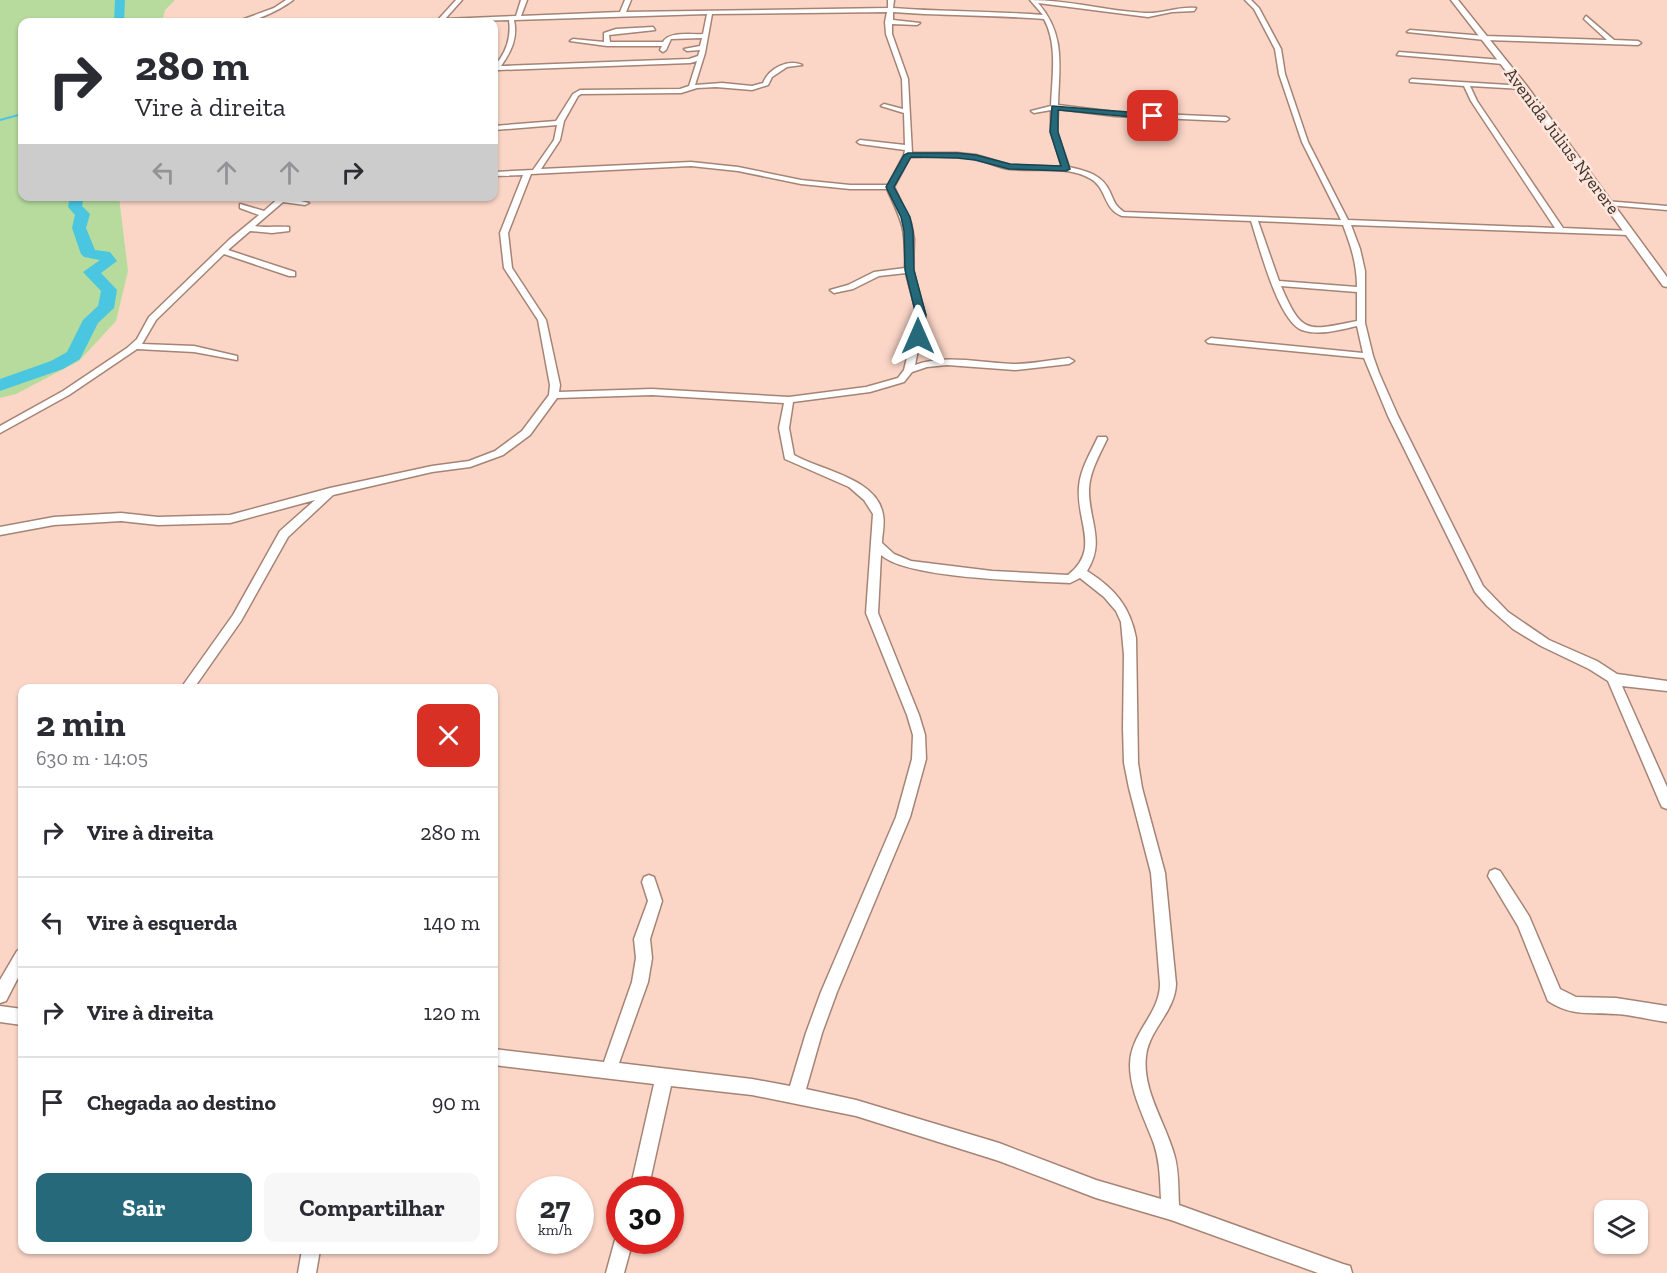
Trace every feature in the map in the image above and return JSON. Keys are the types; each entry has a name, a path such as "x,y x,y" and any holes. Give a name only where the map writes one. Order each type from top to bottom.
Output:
{"street":[{"path":"250,18 276,9 290,0"},
{"path":"444,18 459,0"},
{"path":"498,64 512,45 516,16 524,0"},
{"path":"622,14 628,0"},
{"path":"890,187 908,151 905,79 888,22 891,0"},
{"path":"1248,0 1257,8 1278,49 1282,74 1305,142 1346,223 1361,271 1361,323 1368,356 1393,416 1460,554 1484,595 1529,635 1550,648 1596,666 1613,678 1667,686"},
{"name":"Avenida Julius Nyerere","path":"1454,0 1523,87 1667,284"},
{"path":"1035,3 1055,2 1069,6 1148,15 1194,9"},
{"path":"1035,3 1054,7"},
{"path":"1035,3 1047,17 1056,45 1054,132 1066,169"},
{"path":"472,12 489,18 891,10 1047,17"},
{"path":"774,18 775,11"},
{"path":"449,12 461,12"},
{"path":"692,85 710,12"},
{"path":"605,22 611,14"},
{"path":"639,30 640,14"},
{"path":"489,18 516,16"},
{"path":"1586,18 1611,41"},
{"path":"888,22 917,23"},
{"path":"607,44 606,38 609,33 653,29"},
{"path":"1410,32 1485,38 1638,43"},
{"path":"651,69 667,39 675,36 704,36"},
{"path":"573,41 664,45"},
{"path":"687,49 702,48"},
{"path":"1399,54 1503,62"},
{"path":"498,68 699,61"},
{"path":"0,531 54,521 121,517 140,517 158,521 230,519 330,492 432,469 470,464 499,453 526,433 554,395 555,385 542,320 508,268 508,257 503,242 504,233 532,172 556,140 561,121 575,95 580,92 681,91 692,85 727,85 753,89 766,84 769,76 786,65 799,65"},
{"path":"1412,81 1523,87"},
{"path":"1466,84 1474,101 1560,230"},
{"path":"884,105 907,112"},
{"path":"1034,111 1054,107 1108,114 1226,119"},
{"path":"498,128 554,124 561,121"},
{"path":"860,142 908,151 976,157 1009,167 1086,172 1101,179 1113,209 1122,214 1629,233"},
{"path":"498,174 691,164 738,169 814,183 850,187 890,187"},
{"path":"554,395 652,392 789,400 867,390 891,385 901,380 909,370 913,358 921,315 909,270 910,242 907,223 890,187"},
{"path":"0,430 66,393 136,346 152,319 248,228 280,201"},
{"path":"297,201 305,203"},
{"path":"1608,203 1667,208"},
{"path":"243,206 265,214"},
{"path":"1254,220 1276,284 1292,320 1306,328 1320,330 1361,323"},
{"path":"248,228 272,231 286,229"},
{"path":"224,251 292,274"},
{"path":"834,290 850,287 877,274 909,270"},
{"path":"1276,284 1362,290"},
{"path":"1211,341 1368,356"},
{"path":"136,346 194,349 234,358"},
{"path":"913,358 926,364"},
{"path":"909,370 926,364 960,362 1015,368 1069,361"},
{"path":"789,400 784,428 789,457 802,464 826,471 864,491 875,504 878,514 872,614 919,735 919,759 903,817 829,992 796,1094"},
{"path":"877,545 898,561 926,567 1052,580 1070,579 1081,573 1088,564 1092,534 1085,508 1084,489 1087,473 1102,439"},
{"path":"190,684 237,618 284,534 330,492"},
{"path":"1081,573 1092,579 1108,595 1119,608 1126,622 1129,652 1128,734 1131,765 1161,890 1163,938 1168,975 1168,994 1147,1030 1138,1056 1139,1078 1166,1159 1170,1211"},
{"path":"1613,678 1667,803"},
{"path":"1495,876 1509,894 1524,921 1554,994 1564,1003 1578,1007 1616,1006 1667,1014"},
{"path":"609,1069 640,982 644,958 642,939 656,901 649,882"},
{"path":"0,995 18,963"},
{"path":"0,1014 18,1016"},
{"path":"498,1057 752,1087 796,1094 856,1108 999,1152 1096,1189 1170,1211 1343,1273"},
{"path":"642,1176 664,1078"},
{"path":"307,1273 310,1254"},
{"path":"615,1273 620,1254"}],"green space":[{"path":"0,0 175,0 165,10 163,18 18,18 18,201 119,201 128,271 116,321 79,361 16,394 0,398"}],"waterway":[{"path":"119,18 120,0"},
{"path":"0,120 18,115"},
{"path":"0,385 57,365 74,355 91,320 106,308 109,290 91,272 109,261 105,255 89,254 79,228 83,214 75,207 76,201"}],"route":[{"path":"918,336 921,315 909,270 909,231 906,217 890,187 908,155 957,155 976,157 1009,167 1066,169 1054,132 1054,107 1100,113 1153,116"}]}
